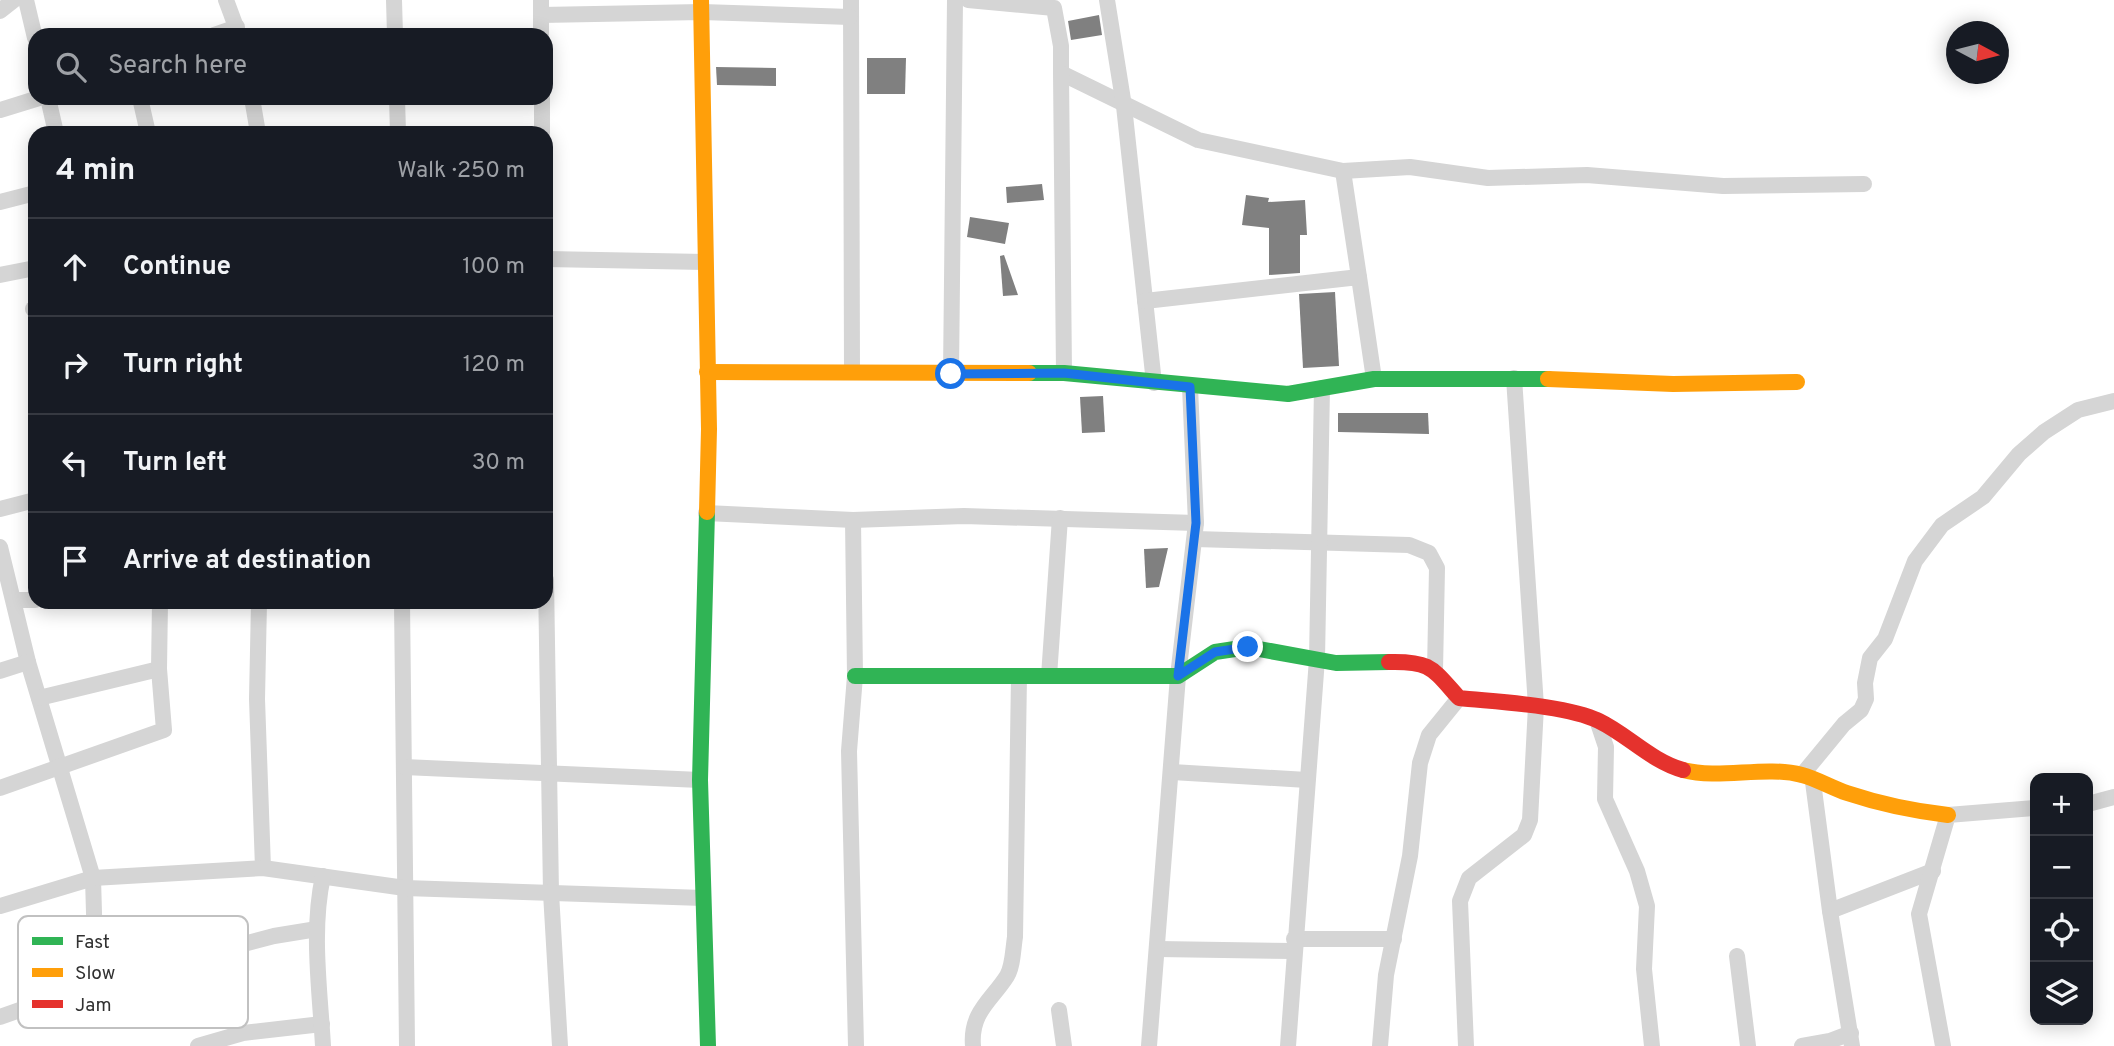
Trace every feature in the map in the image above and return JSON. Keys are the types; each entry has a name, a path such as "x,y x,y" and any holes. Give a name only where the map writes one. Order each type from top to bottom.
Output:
{"street":[{"path":"0,11 14,0"},
{"path":"26,0 33,28"},
{"path":"226,0 237,28"},
{"path":"394,0 395,28"},
{"path":"851,0 852,372"},
{"path":"951,374 955,0"},
{"path":"968,0 1054,4 1061,46 1064,373"},
{"path":"1107,0 1124,106 1154,383"},
{"path":"541,28 541,7 702,6 850,17"},
{"path":"702,6 707,372 700,780 708,1046"},
{"path":"1061,73 1198,140 1343,171 1410,167 1488,178 1587,175 1723,186 1864,184"},
{"path":"0,110 28,101"},
{"path":"50,105 54,126"},
{"path":"142,105 147,126"},
{"path":"253,105 257,126"},
{"path":"397,105 398,126"},
{"path":"542,105 542,126"},
{"path":"1343,171 1374,379"},
{"path":"0,202 28,195"},
{"path":"553,259 705,262"},
{"path":"0,275 28,269"},
{"path":"1145,301 1359,277"},
{"path":"707,372 1064,373 1190,387 1288,394 1374,379 1514,379 1673,384 1797,382"},
{"path":"1466,1046 1461,901 1469,878 1524,835 1530,820 1536,706 1514,379"},
{"path":"1149,1046 1178,676 1195,531 1190,387"},
{"path":"1288,1046 1293,945 1317,659 1322,388"},
{"path":"1801,1046 1851,1039 1808,778 1844,724 1861,710 1866,699 1865,683 1870,658 1885,639 1915,561 1942,525 1983,496 2019,454 2044,432 2078,411 2114,401"},
{"path":"0,509 28,502"},
{"path":"706,513 853,520 964,516 1060,518 1318,543 1409,545 1429,553 1437,568 1435,671"},
{"path":"1049,676 1060,518"},
{"path":"853,520 855,676 849,751 856,1046"},
{"path":"0,547 28,662 93,878 94,916"},
{"path":"15,600 28,600"},
{"path":"0,788 164,730 159,669 160,609"},
{"path":"260,609 257,699 263,868"},
{"path":"402,609 407,1046"},
{"path":"546,609 551,893 560,1046"},
{"path":"855,676 1178,676 1215,652 1248,647 1336,663 1419,661 1435,671 1459,698 1536,706 1597,720 1669,766 1695,773 1767,771 1808,778 1921,813 1948,815 2030,808"},
{"path":"0,671 28,662"},
{"path":"39,698 159,669"},
{"path":"973,1046 972,1036 985,1001 1008,975 1015,937 1019,676"},
{"path":"1380,1046 1386,975 1410,856 1420,763 1429,735 1459,698"},
{"path":"1597,720 1606,747 1605,799 1637,871 1647,906 1644,969 1652,1046"},
{"path":"404,767 700,780"},
{"path":"1172,772 1307,780"},
{"path":"2093,803 2114,797"},
{"path":"1943,1046 1919,914 1948,815"},
{"path":"0,906 93,878 263,868 405,888 703,898"},
{"path":"1830,911 1933,871"},
{"path":"323,876 318,900 317,929 323,1046"},
{"path":"248,944 317,929"},
{"path":"1158,949 1394,939"},
{"path":"1737,956 1748,1046"},
{"path":"1059,1010 1064,1046"},
{"path":"0,1017 18,1011"},
{"path":"198,1046 243,1033 322,1024"}],"building":[{"path":"1099,15 1102,35 1071,40 1068,21"},
{"path":"867,58 906,58 905,94 867,94"},
{"path":"716,67 776,68 776,86 717,85"},
{"path":"1042,184 1044,200 1007,203 1006,187"},
{"path":"1246,195 1269,198 1268,202 1305,200 1307,235 1300,235 1300,273 1269,275 1269,228 1242,225"},
{"path":"970,217 1009,223 1005,244 967,237"},
{"path":"1004,255 1018,295 1003,296 1000,256"},
{"path":"1335,292 1339,366 1303,368 1299,294"},
{"path":"1103,396 1105,432 1082,433 1080,397"},
{"path":"1338,413 1428,413 1429,434 1338,432"},
{"path":"1168,548 1159,587 1146,588 1144,549"}],"traffic: fast":[{"path":"1029,373 1064,373 1288,394 1374,379 1548,379"},
{"path":"707,512 700,780 708,1046"},
{"path":"855,676 1178,676 1215,652 1248,647 1336,663 1389,662"}],"traffic: slow":[{"path":"701,0 709,429 707,512"},
{"path":"707,372 1029,373"},
{"path":"1548,379 1673,384 1797,382"},
{"path":"1683,770 1712,774 1787,772 1872,801 1948,815"}],"traffic: jam":[{"path":"1389,662 1414,663 1430,668 1459,698 1568,711 1599,721 1660,761 1683,770"}],"route":[{"path":"951,374 1064,373 1190,387 1196,523 1178,676 1215,652 1248,647"}]}
